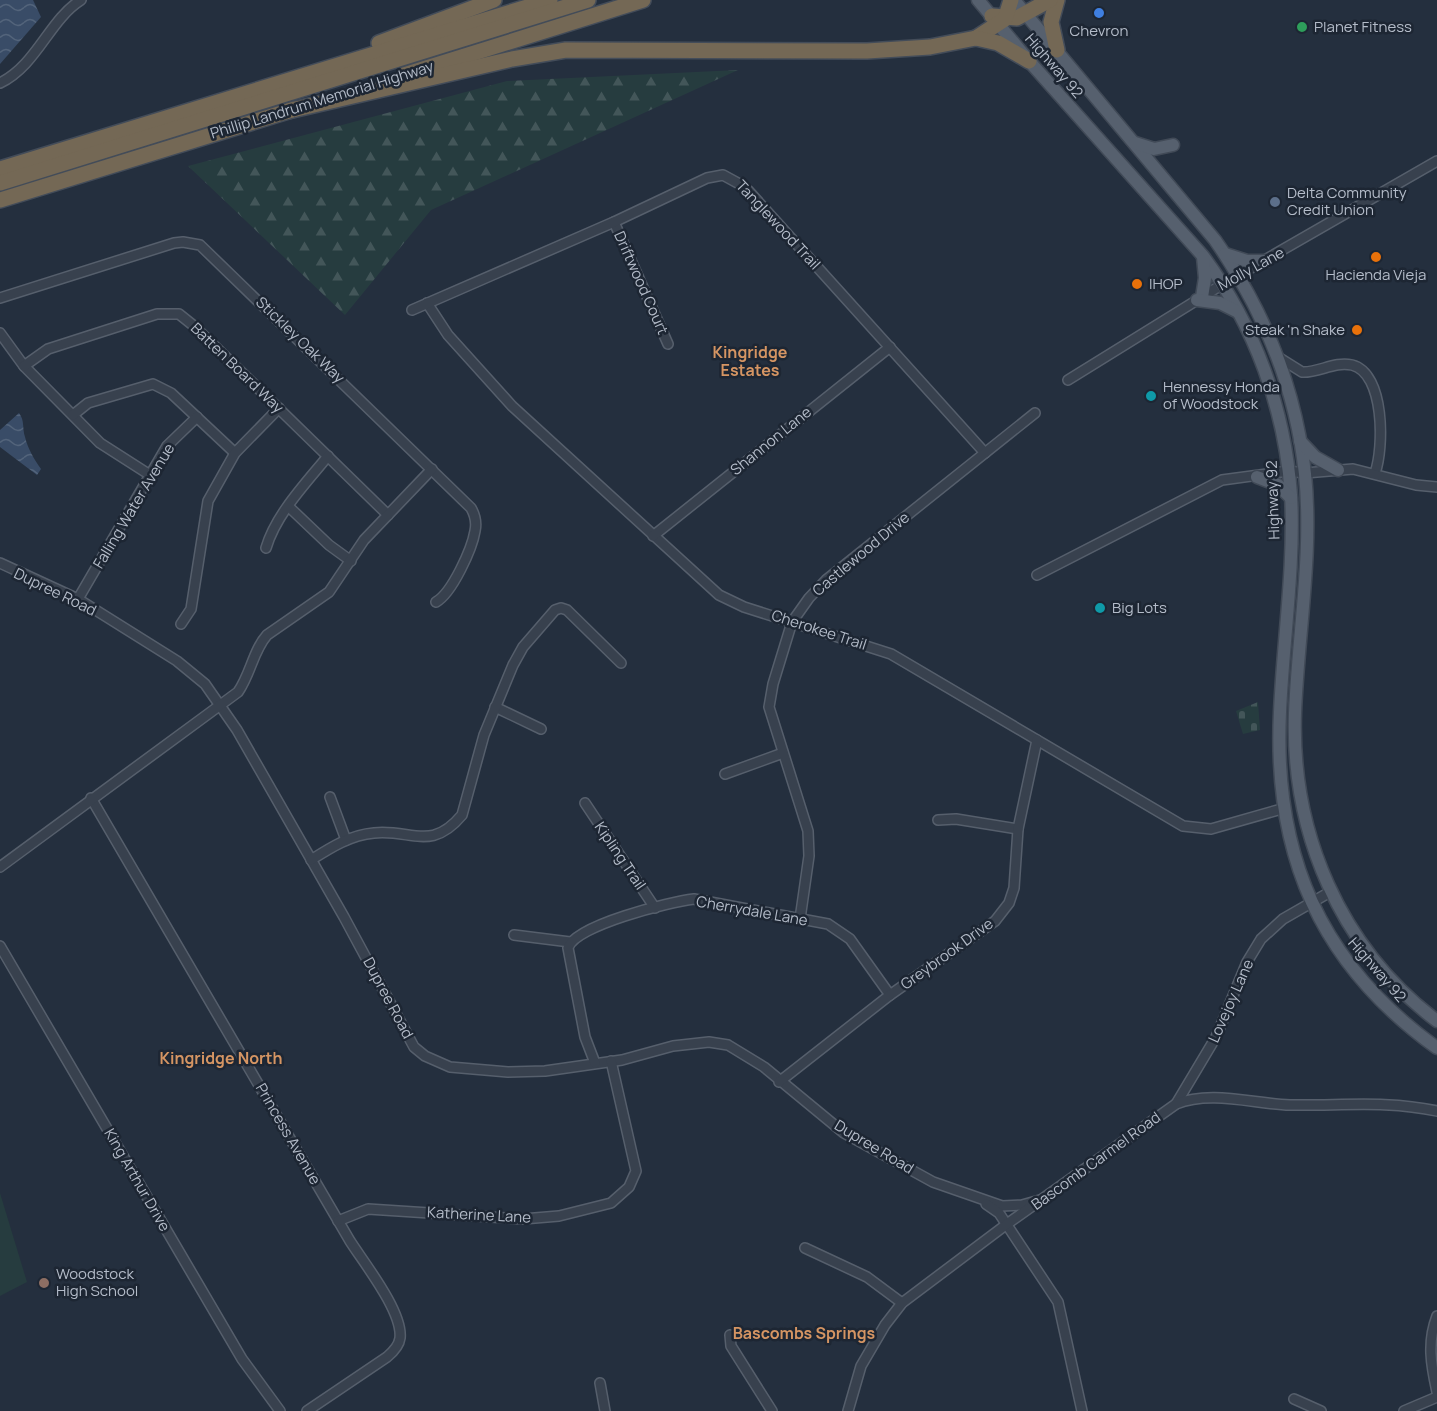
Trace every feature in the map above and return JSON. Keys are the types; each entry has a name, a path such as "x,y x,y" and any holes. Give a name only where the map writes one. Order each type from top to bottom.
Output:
{"highway":[{"path":"185,114 200,103 415,31 494,0"},
{"name":"Phillip Landrum Memorial Highway","path":"0,169 550,0"},
{"path":"0,183 588,0"},
{"name":"Phillip Landrum Memorial Highway","path":"0,200 643,0"},
{"path":"976,38 998,20 1012,0"},
{"path":"998,20 1027,15 1050,0"},
{"path":"1057,0 1051,22 1058,51"},
{"path":"288,111 548,52 602,49 883,50 930,47 976,38 998,43 1029,61"}],"main road":[{"name":"Highway 92","path":"978,0 998,20 1029,61 1203,256 1239,312 1270,383 1280,420 1291,498 1286,641 1279,724 1285,808 1296,866 1311,902 1332,940 1358,975 1396,1015 1437,1048"},
{"name":"Highway 92","path":"1012,0 1058,51 1225,254 1278,357 1300,441 1305,473 1307,536 1295,711 1295,757 1305,824 1316,860 1330,892 1351,929 1375,962 1404,994 1437,1021"},
{"path":"1134,143 1154,149 1173,145"},
{"path":"1225,254 1247,261 1266,261"},
{"path":"1203,256 1205,278 1199,298 1220,303 1239,312"},
{"path":"1300,441 1320,461 1338,470"},
{"path":"1257,477 1278,485 1291,498"}],"street":[{"path":"0,83 25,64 69,10 81,0"},
{"name":"Molly Lane","path":"1068,380 1199,298 1437,161"},
{"name":"Tanglewood Trail","path":"412,310 614,222 707,178 715,175 731,177 745,187 985,453"},
{"name":"Driftwood Court","path":"614,222 668,344"},
{"name":"Stickley Oak Way","path":"0,298 174,243 200,245 471,507 476,524 472,540 450,590 436,602"},
{"name":"Cherokee Trail","path":"427,303 448,335 496,390 720,595 744,607 891,654 1161,815 1193,829 1211,829 1285,808"},
{"name":"Batten Board Way","path":"24,366 48,348 157,314 170,312 179,314 388,515"},
{"path":"0,333 24,366 108,450 150,476"},
{"name":"Shannon Lane","path":"653,536 890,347"},
{"path":"1278,357 1302,372 1343,363 1355,366 1371,378 1378,416 1380,459 1375,473"},
{"path":"72,415 88,403 153,384 171,393 236,453"},
{"path":"182,624 191,609 206,508 236,453 279,408"},
{"name":"Castlewood Drive","path":"800,919 810,843 805,817 769,707 773,684 792,622 809,598 826,580 1035,413"},
{"name":"Falling Water Avenue","path":"78,599 167,446 197,417"},
{"path":"266,548 270,535 328,456"},
{"path":"0,867 238,692 249,675 260,643 267,635 329,592 364,540 432,469"},
{"path":"1037,575 1212,483 1288,471 1305,473 1338,470 1375,473 1416,485 1437,487"},
{"path":"289,507 329,545 351,561"},
{"name":"Dupree Road","path":"0,564 78,599 177,660 205,684 220,705 310,860 414,1047 424,1056 450,1067 508,1072 545,1071 611,1061 673,1046 709,1042 728,1045 741,1051 844,1132 933,1182 1002,1206 1022,1205 1047,1198"},
{"path":"310,860 346,840 371,833 388,832 421,838 433,837 454,824 462,814 467,801 478,756 495,707 523,647 555,610 561,608 589,630 621,663"},
{"path":"495,707 541,729"},
{"name":"Greybrook Drive","path":"779,1082 890,995 978,935 995,921 1009,903 1014,888 1018,829 1037,740"},
{"path":"725,774 783,753"},
{"path":"330,796 346,840"},
{"name":"Princess Avenue","path":"91,798 384,1294 398,1324 400,1337 396,1348 387,1357 307,1411"},
{"name":"Kipling Trail","path":"585,803 655,908"},
{"path":"938,820 956,819 1018,829"},
{"name":"Lovejoy Lane","path":"1176,1104 1188,1088 1222,1024 1253,950 1271,929 1330,892"},
{"name":"Cherrydale Lane","path":"570,942 578,935 602,925 655,908 694,899 828,924 842,932 890,995"},
{"path":"514,935 570,942 568,948 585,1037 595,1063"},
{"name":"King Arthur Drive","path":"0,946 242,1359 280,1411"},
{"name":"Katherine Lane","path":"339,1221 368,1209 523,1219 559,1216 611,1203 629,1187 636,1171 611,1061"},
{"name":"Bascomb Carmel Road","path":"848,1411 861,1366 881,1332 902,1304 1010,1222 1047,1198 1176,1104 1187,1100 1216,1098 1285,1105 1378,1102 1437,1111"},
{"name":"Dupree Road","path":"978,1199 1010,1222"},
{"path":"1002,1206 1010,1212 1010,1222 1058,1302 1082,1411"},
{"path":"805,1248 867,1277 902,1304"},
{"path":"1437,1316 1432,1328 1430,1354 1437,1392"},
{"path":"730,1335 731,1346 771,1411"},
{"path":"600,1383 605,1411"},
{"path":"1404,1411 1437,1396"},
{"path":"1294,1399 1321,1411"}],"green space":[{"path":"738,70 431,210 345,315 188,166 507,81"},
{"path":"1258,702 1260,730 1243,734 1236,711"},
{"path":"0,1193 27,1282 0,1296"}],"water":[{"path":"0,0 33,0 41,17 0,64"},
{"path":"19,413 28,446 41,469 37,475 0,447 0,430"}],"place":[{"name":"Chevron","path":"1099,13"},
{"name":"Planet Fitness","path":"1302,27"},
{"name":"Delta Community Credit Union","path":"1275,202"},
{"name":"Hacienda Vieja","path":"1376,257"},
{"name":"IHOP","path":"1137,284"},
{"name":"Steak 'n Shake","path":"1357,330"},
{"name":"Hennessy Honda of Woodstock","path":"1151,396"},
{"name":"Big Lots","path":"1100,608"},
{"name":"Woodstock High School","path":"44,1283"}],"district":[{"name":"Kingridge Estates","path":"750,361"},
{"name":"Kingridge North","path":"221,1058"},
{"name":"Bascombs Springs","path":"804,1333"}]}
